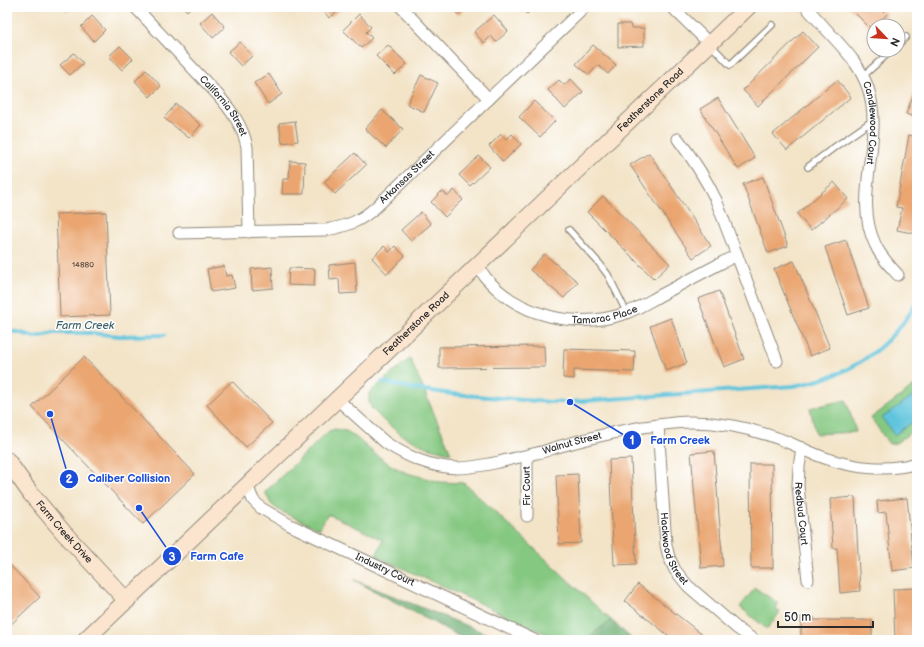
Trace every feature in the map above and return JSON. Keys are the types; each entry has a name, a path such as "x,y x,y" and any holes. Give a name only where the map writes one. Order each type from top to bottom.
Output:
{"street":[{"name":"California Street","path":"135,7 227,105 238,122 245,139 246,146 249,232"},
{"path":"401,7 489,99"},
{"name":"Arkansas Street","path":"179,234 326,230 344,226 360,220 373,210 585,7"},
{"path":"672,7 710,44"},
{"name":"Featherstone Road","path":"85,640 748,7"},
{"name":"Candlewood Court","path":"806,7 854,60 868,89 874,120 866,213 874,244 880,254 898,275"},
{"path":"678,139 694,161 713,193 777,361"},
{"name":"Tamarac Place","path":"477,265 487,278 502,292 519,304 556,318 597,320 627,313 737,256"},
{"name":"Walnut Street","path":"337,400 390,445 408,456 438,466 457,468 476,467 527,456 615,432 658,425 690,422 719,424 748,429 775,437 827,459 854,466 893,468 917,463"},
{"name":"Hackwood Street","path":"658,425 666,545 669,557 675,570 688,586 738,629 754,640"},
{"name":"Redbud Court","path":"802,448 798,467 798,486 808,580"},
{"name":"Fir Court","path":"527,456 528,516"},
{"name":"Farm Creek Drive","path":"7,460 45,511 127,600"},
{"name":"Industry Court","path":"247,485 253,500 261,508 290,525 534,640"}],"lane":[{"path":"710,44 730,65 772,24"},
{"path":"863,76 883,58"},
{"path":"808,167 874,120"},
{"path":"569,230 608,275 627,313"}],"green space":[{"path":"410,358 451,453 426,447 403,436 372,409 369,402 369,393"},
{"path":"917,384 917,428 896,443 889,444 871,418"},
{"path":"846,400 856,432 816,434 810,408"},
{"path":"335,429 346,431 353,435 392,466 407,473 440,482 464,483 611,620 585,640 559,640 376,556 383,540 328,514 319,529 280,511 271,504 265,492 329,431"},
{"path":"354,580 502,640 466,640"},
{"path":"755,588 778,603 776,610 780,612 767,629 740,607"},
{"path":"611,620 633,640 585,640"}],"water":[{"path":"917,393 917,419 894,435 882,418"}],"building":[{"path":"63,7 73,7 67,12"},
{"path":"183,7 191,7 187,11"},
{"path":"321,7 344,7 329,18"},
{"path":"451,7 466,7 458,15"},
{"path":"520,7 534,7 527,14"},
{"path":"849,7 880,7 887,14 883,18 866,18 866,24"},
{"path":"212,12 225,27 213,38 200,23"},
{"path":"359,14 371,27 366,32 372,38 361,48 343,30"},
{"path":"494,15 508,31 496,42 491,36 484,43 474,32"},
{"path":"92,16 105,30 94,41 81,27"},
{"path":"618,24 630,24 631,28 644,28 644,46 618,47"},
{"path":"803,31 818,47 758,106 743,90"},
{"path":"240,42 252,56 241,66 228,52"},
{"path":"388,45 407,64 395,75 376,56"},
{"path":"593,45 616,65 608,74 598,65 589,75 576,64"},
{"path":"120,46 133,59 122,70 109,56"},
{"path":"74,53 83,63 70,75 60,65"},
{"path":"146,70 161,86 150,97 135,81"},
{"path":"269,74 282,94 268,104 254,83"},
{"path":"421,75 438,83 424,112 407,104"},
{"path":"571,79 583,92 565,109 548,90 559,80 564,85"},
{"path":"837,80 851,97 787,150 773,134"},
{"path":"917,85 917,118 906,114"},
{"path":"718,98 755,158 738,169 700,109"},
{"path":"534,101 555,121 540,137 519,117"},
{"path":"176,104 201,125 189,138 164,118"},
{"path":"382,110 403,129 386,148 365,129"},
{"path":"295,121 298,141 282,143 279,123"},
{"path":"501,134 506,140 512,134 521,144 503,162 489,146"},
{"path":"909,135 917,137 917,234 897,230 902,208 896,207"},
{"path":"355,153 366,165 335,194 324,182"},
{"path":"649,153 711,246 693,258 630,165"},
{"path":"479,156 490,167 470,186 459,175"},
{"path":"290,161 305,162 304,194 282,194 283,179 289,179"},
{"path":"763,177 788,246 768,253 743,184"},
{"path":"834,182 848,199 811,230 797,214"},
{"path":"454,190 463,200 445,217 431,202 442,191 448,196"},
{"path":"603,196 670,264 654,279 587,212"},
{"path":"106,212 110,315 60,317 56,214"},
{"path":"421,212 431,224 411,241 401,230"},
{"path":"846,240 869,308 848,315 825,247"},
{"path":"384,246 389,252 395,246 405,256 387,274 372,258"},
{"path":"544,254 578,282 564,298 530,270"},
{"path":"794,261 830,348 810,356 774,269"},
{"path":"355,262 357,293 340,294 339,279 330,280 329,265"},
{"path":"224,266 226,276 232,275 235,288 211,292 207,269"},
{"path":"272,267 273,288 252,290 251,269"},
{"path":"289,268 315,269 314,286 288,285"},
{"path":"719,291 744,359 724,367 698,299"},
{"path":"671,318 687,363 666,371 650,326"},
{"path":"544,346 545,367 439,368 439,347"},
{"path":"564,349 635,351 634,372 574,370 574,379 563,378"},
{"path":"84,357 195,474 143,524 32,407"},
{"path":"232,381 272,423 246,447 207,405"},
{"path":"714,451 723,566 701,568 691,453"},
{"path":"631,459 636,564 614,565 609,460"},
{"path":"750,464 772,464 773,568 751,568"},
{"path":"578,474 581,543 559,544 556,475"},
{"path":"855,497 860,591 840,593 837,548 833,548 830,499"},
{"path":"907,498 914,568 892,571 886,512 878,513 877,501"},
{"path":"7,562 40,597 7,628"},
{"path":"638,584 709,640 674,640 625,601"},
{"path":"917,588 917,640 895,640 893,589"},
{"path":"801,617 814,617 813,620 872,620 872,640 801,640"}],"waterway":[{"name":"Farm Creek","path":"382,382 416,389 453,394 551,402 570,402 793,386 837,374 850,368 875,352 903,323 917,300"},
{"name":"Farm Creek","path":"7,331 35,337 54,333 90,333 120,336 164,335"}],"place":[{"name":"Farm Creek","path":"570,402"},
{"name":"Caliber Collision","path":"50,414"},
{"name":"Farm Cafe","path":"139,508"}]}
